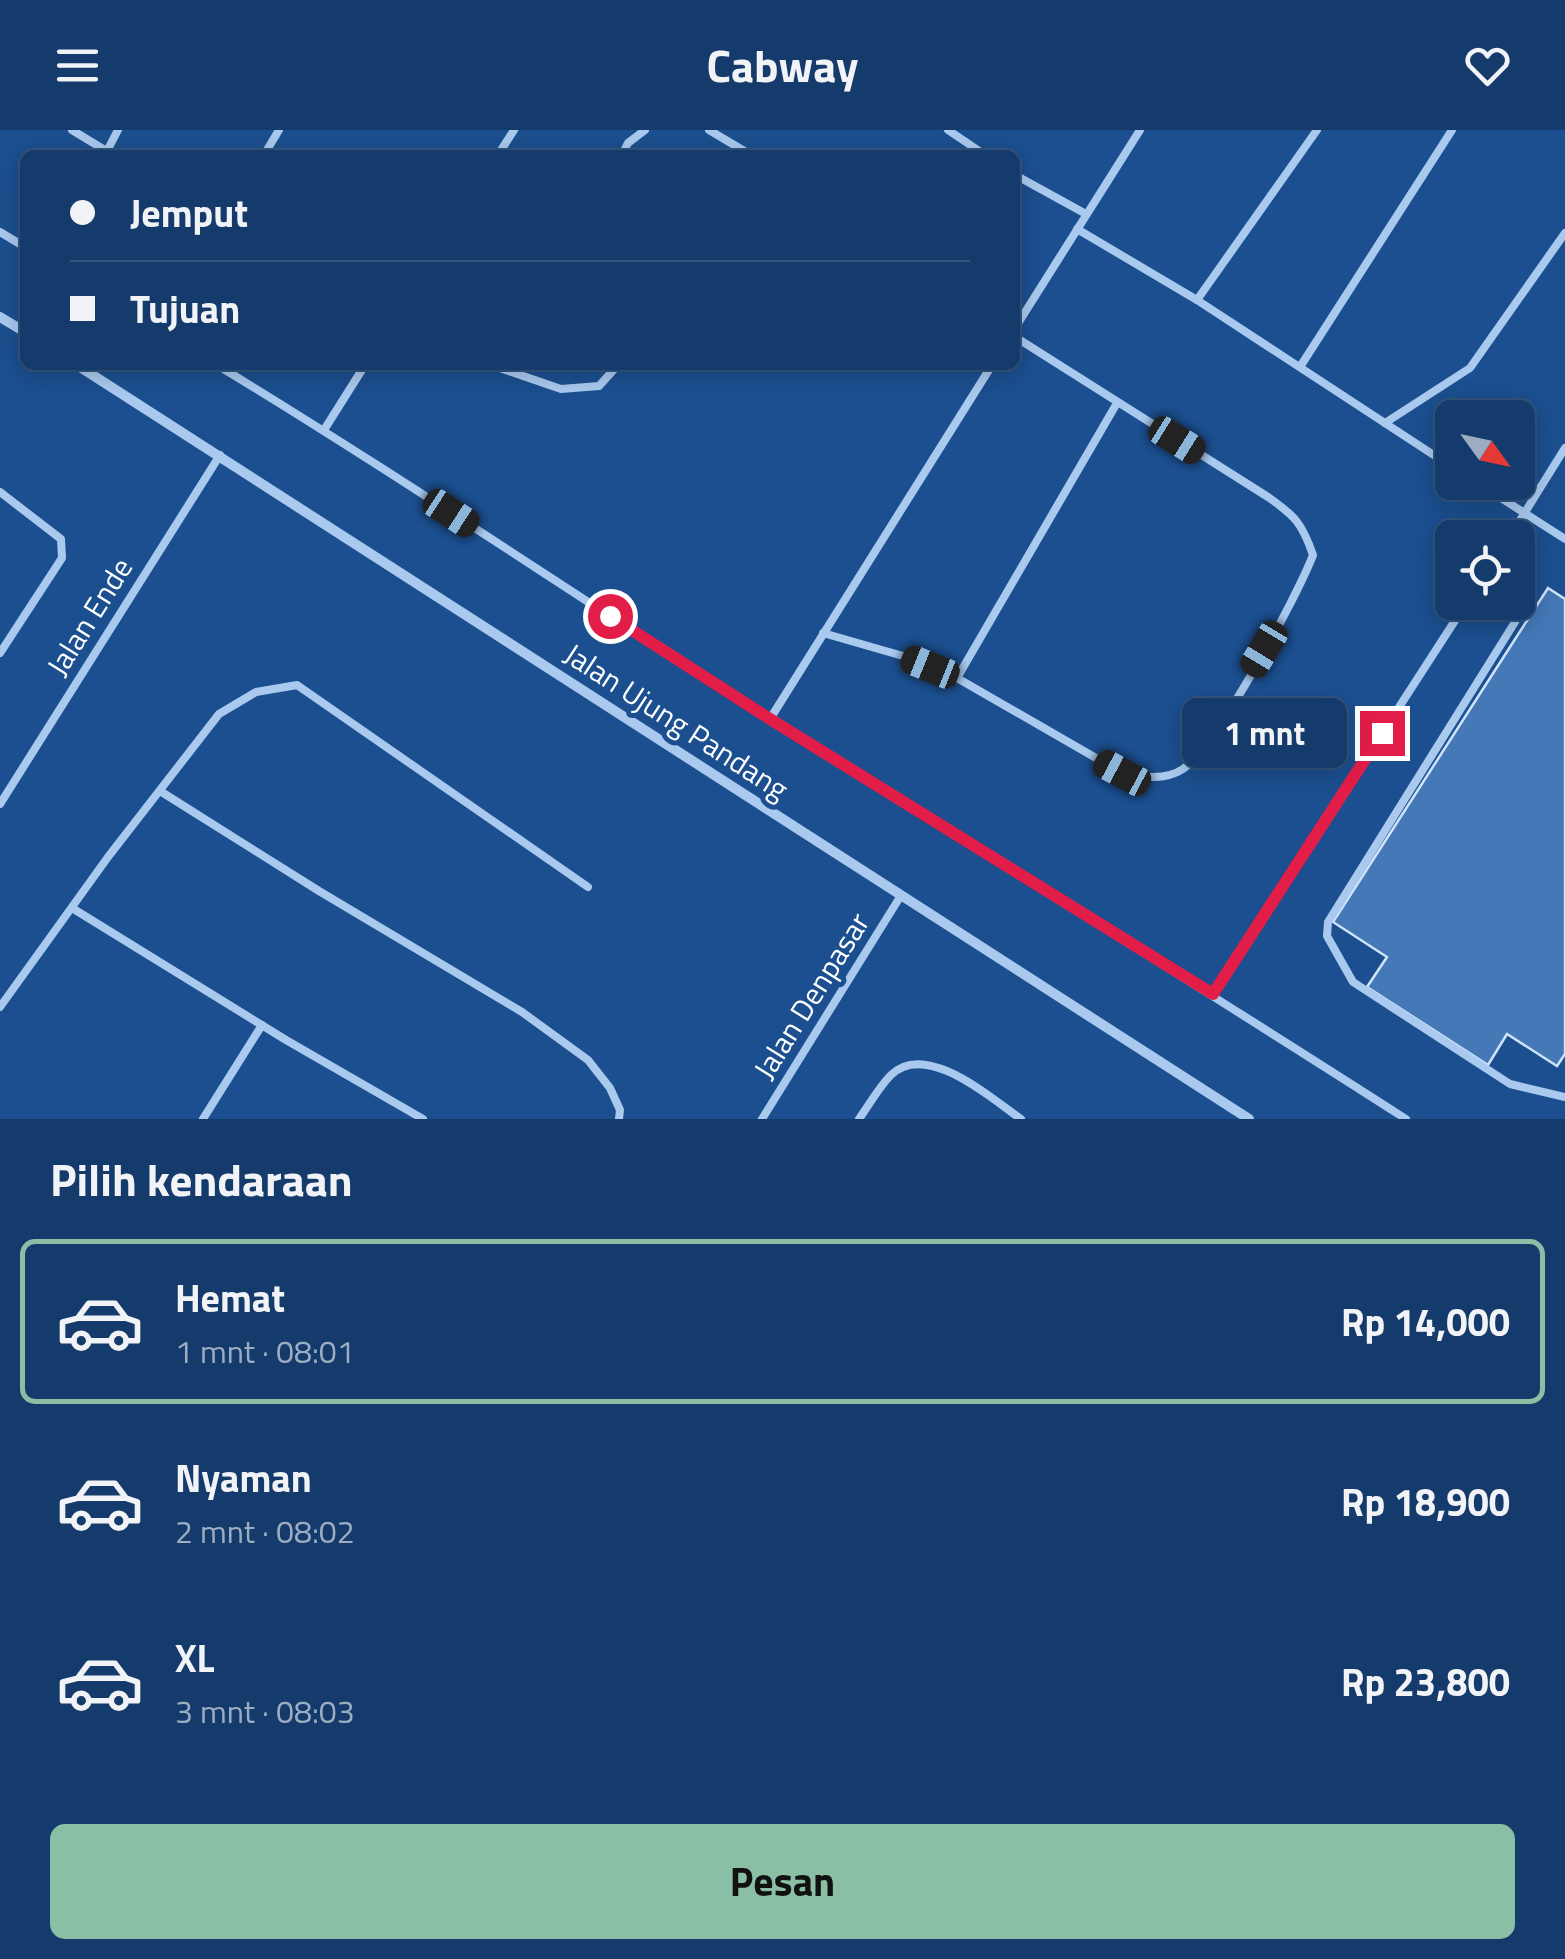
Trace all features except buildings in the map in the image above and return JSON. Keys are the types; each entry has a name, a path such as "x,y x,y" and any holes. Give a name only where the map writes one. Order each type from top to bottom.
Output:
{"street":[{"name":"Jalan Ujung Pandang","path":"85,370 1249,1119"}],"lane":[{"path":"72,130 105,150"},
{"path":"624,150 645,130"},
{"path":"709,130 743,150"},
{"path":"948,130 978,150"},
{"path":"1020,320 1140,130"},
{"path":"1197,300 1317,130"},
{"path":"1300,367 1452,130"},
{"path":"1020,178 1086,214"},
{"path":"1077,228 1197,300 1435,456"},
{"path":"1385,423 1470,368 1565,233"},
{"path":"823,633 903,656 957,678 1122,773 1149,779 1182,770 1210,738 1300,589 1313,555 1296,518 1268,496 1020,340"},
{"path":"226,370 770,719 1213,994 1406,1119"},
{"path":"324,430 362,370"},
{"path":"506,370 561,389 599,386 613,370"},
{"path":"770,719 989,370"},
{"path":"957,678 1117,403"},
{"path":"1520,520 1565,448"},
{"name":"Jalan Ende","path":"0,804 220,455"},
{"path":"0,492 54,532 62,546 62,558 0,652"},
{"path":"1503,500 1565,539"},
{"path":"1213,994 1455,620"},
{"path":"1515,622 1328,922 1326,936 1354,982 1510,1084 1565,1097"},
{"path":"0,1006 177,764 218,714 256,692 297,686 588,886"},
{"path":"160,791 319,892 522,1012 588,1060 610,1088 620,1110 619,1119"},
{"name":"Jalan Denpasar","path":"762,1119 900,897"},
{"path":"72,908 423,1119"},
{"path":"202,1119 262,1025"},
{"path":"859,1119 894,1072 920,1063 952,1072 1021,1119"}],"route":[{"path":"610,616 1213,994 1382,733"}]}
